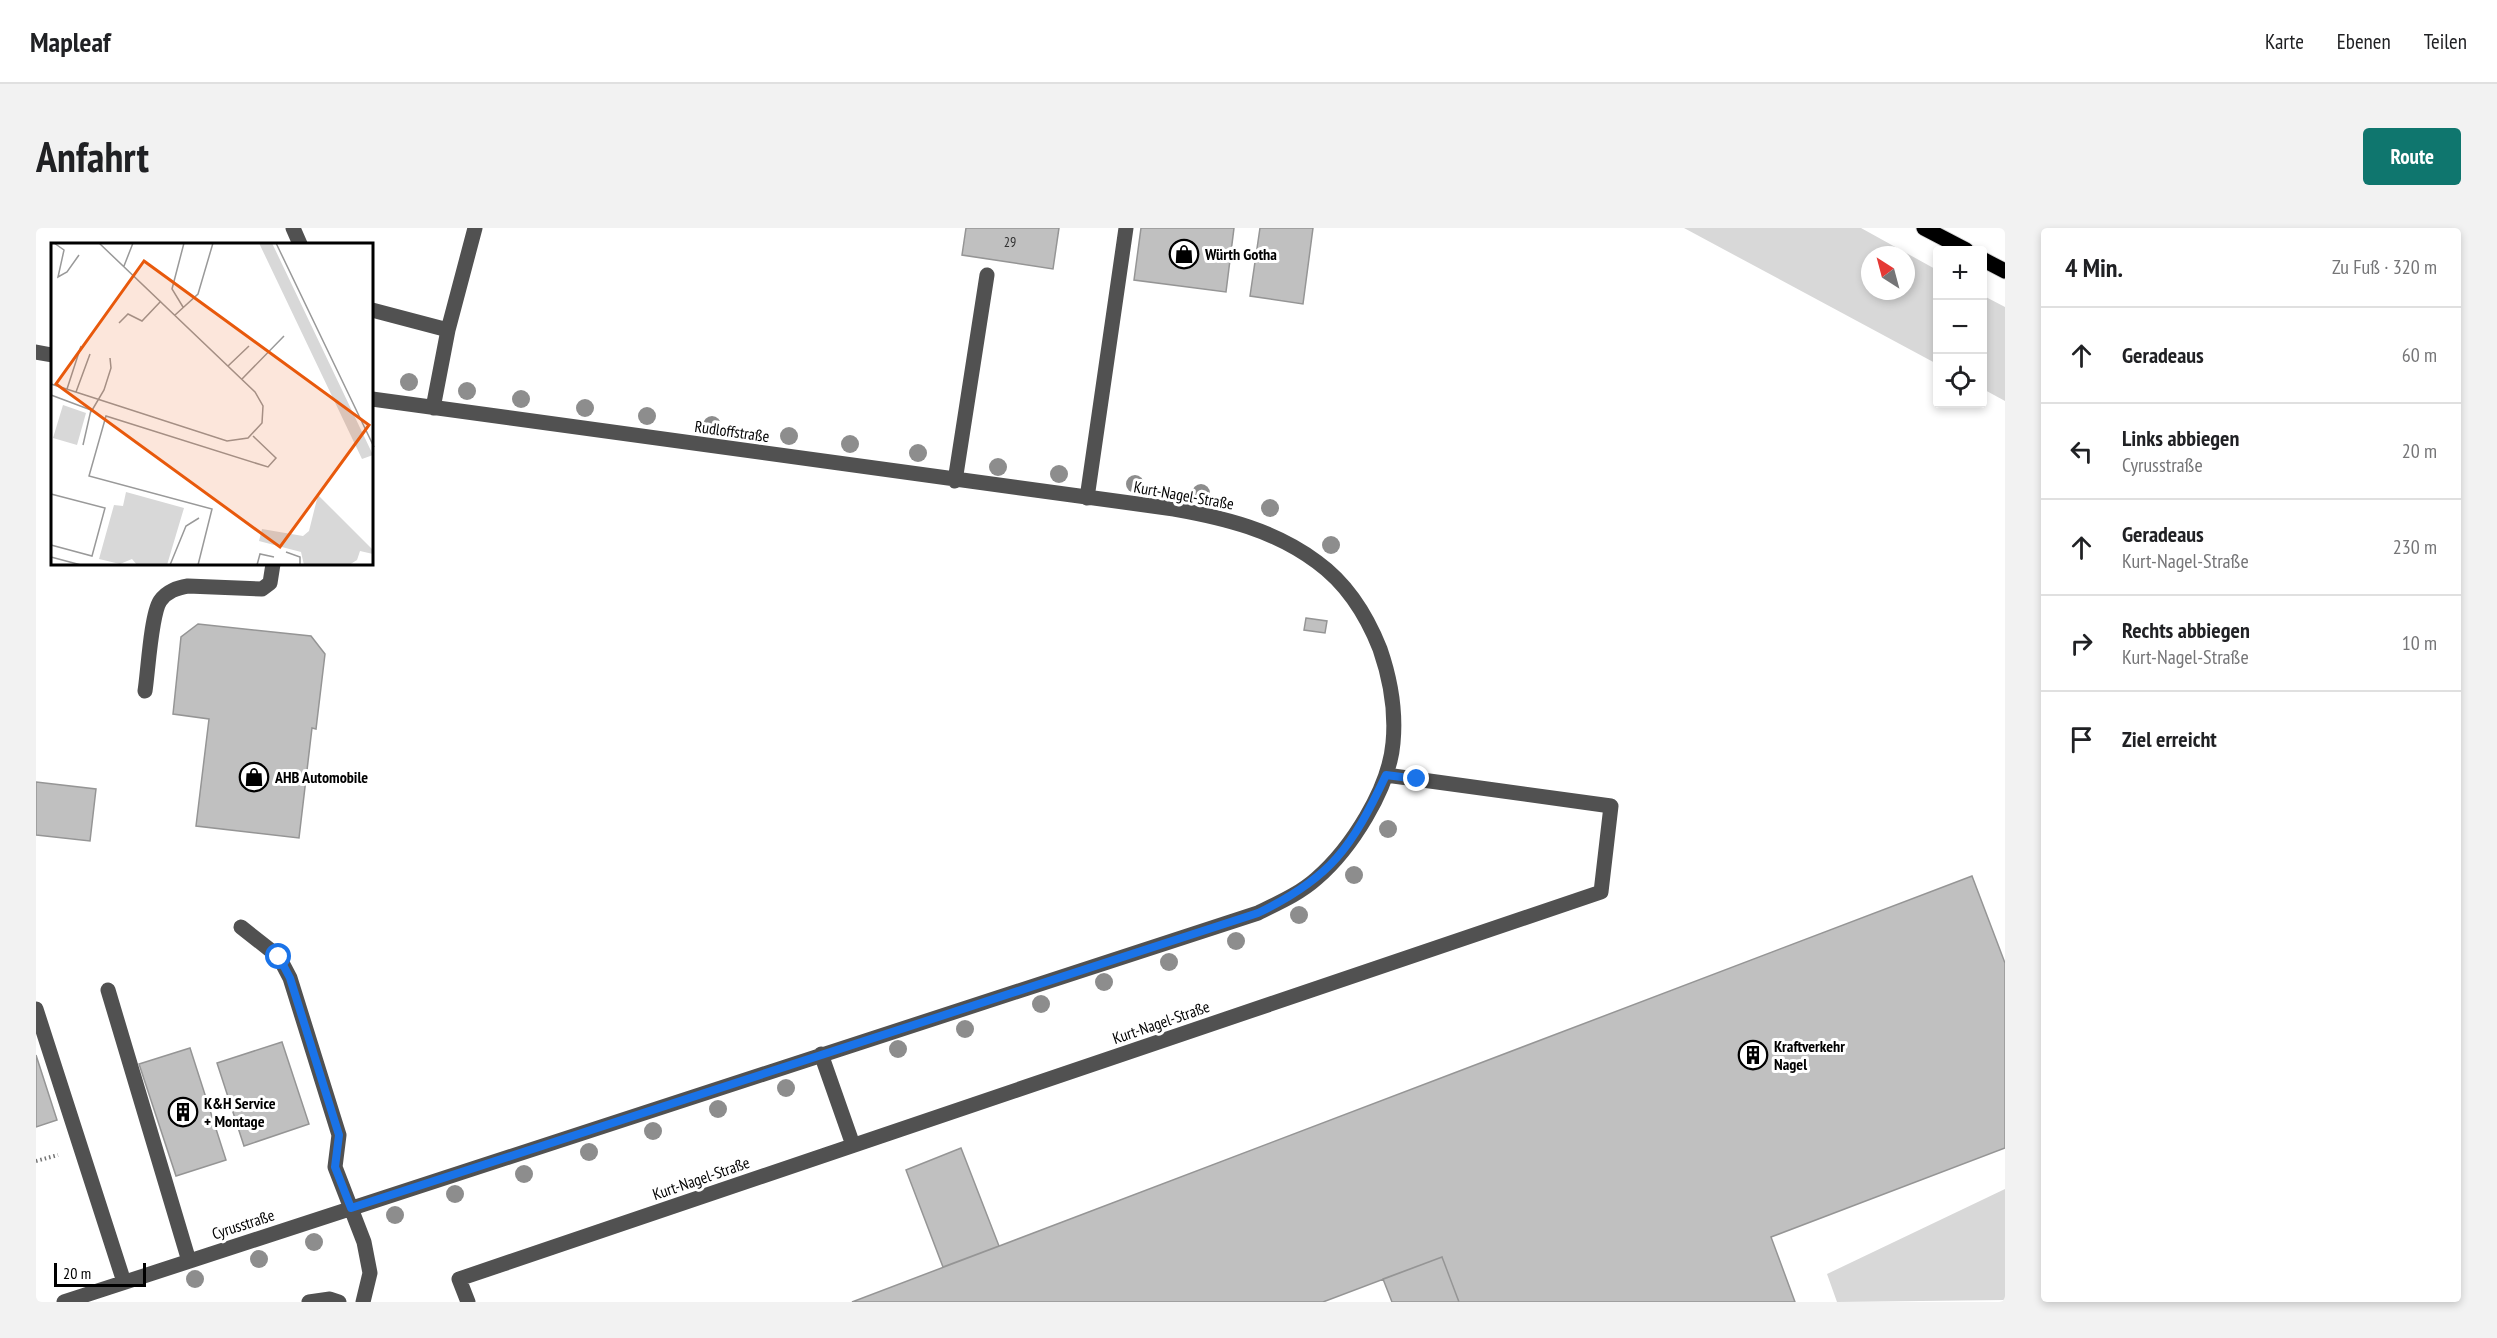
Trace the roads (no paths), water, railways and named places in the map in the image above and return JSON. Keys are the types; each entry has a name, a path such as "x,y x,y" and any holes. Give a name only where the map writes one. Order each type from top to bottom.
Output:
{"main road":[{"path":"1924,228 1958,246"},
{"path":"1987,261 2005,272"}],"street":[{"path":"292,228 300,243"},
{"path":"433,408 448,330 475,228"},
{"path":"1087,498 1126,228"},
{"path":"955,481 987,275"},
{"path":"374,311 448,330"},
{"path":"36,352 51,355"},
{"name":"Rudloffstraße","path":"374,399 1087,498"},
{"name":"Kurt-Nagel-Straße","path":"434,1181 1258,913 1288,898 1316,879 1346,849 1386,775 1393,745 1391,693 1385,663 1366,620 1353,599 1319,563 1300,550 1257,529 1218,517 1087,498"},
{"path":"145,691 156,609 163,597 178,588 188,586 262,589 270,583 273,566"},
{"name":"Kurt-Nagel-Straße","path":"468,1302 459,1279 1601,892 1611,806 1386,775"},
{"path":"241,927 279,957 290,978 339,1135 335,1167 364,1242 370,1273 363,1302"},
{"path":"108,990 189,1261"},
{"path":"36,1010 124,1282"},
{"path":"821,1054 853,1145"},
{"name":"Cyrusstraße","path":"64,1302 434,1181"},
{"path":"309,1302 330,1299 339,1302"}],"place":[{"name":"Würth Gotha","path":"1184,254"},
{"name":"AHB Automobile","path":"254,777"},
{"name":"Kraftverkehr Nagel","path":"1753,1055"},
{"name":"K&H Service + Montage","path":"183,1112"}]}
